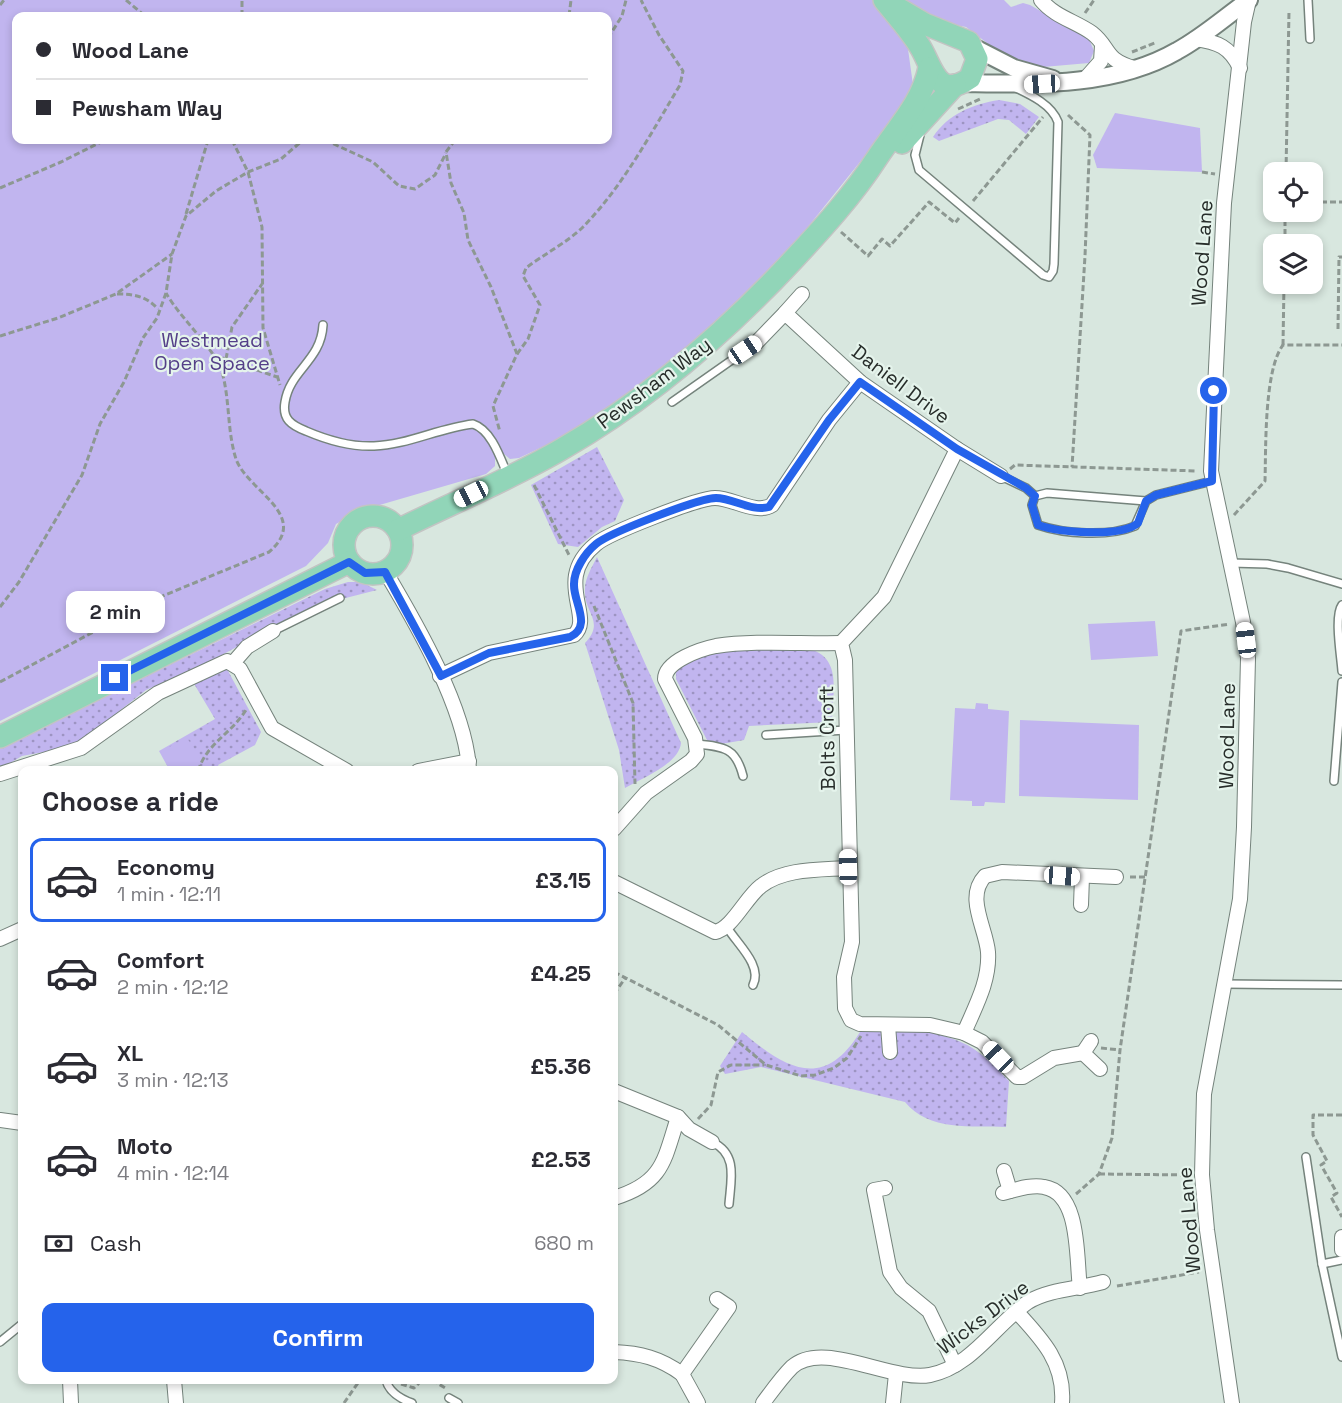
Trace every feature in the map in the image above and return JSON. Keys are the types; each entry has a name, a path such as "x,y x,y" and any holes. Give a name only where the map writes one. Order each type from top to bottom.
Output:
{"main road":[{"path":"884,0 925,24 963,38 973,47 976,66 970,78 958,84 938,81 913,37 884,0"},
{"path":"928,66 933,44 944,37 954,36"},
{"name":"Pewsham Way","path":"398,530 561,450 625,410 677,370 745,311 820,231 864,178 916,103 926,85 928,66"},
{"name":"Pewsham Way","path":"864,178 902,143 958,84"},
{"path":"375,515 384,517 398,530 402,549 393,566 385,572 365,573 349,562 345,553 345,535 357,520 375,515"},
{"path":"0,737 349,562"}],"street":[{"path":"1041,0 1056,14 1094,36 1114,59 1131,61"},
{"path":"958,84 1042,84 1085,80 1131,61 1176,52 1249,0"},
{"name":"Wood Lane","path":"1232,1403 1202,1175 1204,1094 1240,899 1244,827 1248,658 1243,622 1211,476 1224,203 1249,0"},
{"path":"1195,39 1212,42 1228,49 1240,68"},
{"path":"1085,80 1101,61 1102,45"},
{"path":"973,47 1014,68 1059,81"},
{"path":"756,344 802,294"},
{"name":"Daniell Drive","path":"785,312 860,382 957,449 1001,476"},
{"path":"441,676 489,653 574,635 580,629 582,621 574,592 576,571 596,544 611,535 705,499 723,498 762,509 772,505 829,420 860,382"},
{"path":"618,824 635,803 697,754 697,744 666,684 665,674 672,665 700,651 720,645 841,643 884,597 957,449"},
{"path":"385,572 441,676 461,723 469,766"},
{"path":"233,663 247,647 273,631"},
{"name":"Bolts Croft","path":"841,643 845,660 848,867 852,942 844,977 844,1008 848,1017 856,1023 930,1025 964,1033 982,1042 1011,1072 1020,1077 1054,1058 1087,1047 1101,1069"},
{"path":"25,766 81,748 158,693 224,661 233,663 272,728 338,766"},
{"path":"0,774 18,768"},
{"path":"618,884 705,930 719,932 727,927 750,896 772,879 804,871 848,867"},
{"path":"964,1033 984,984 987,969 988,952 976,900 980,881 992,873 1002,872 1116,878"},
{"path":"1081,905 1082,877"},
{"path":"0,939 18,931"},
{"path":"888,1025 890,1052"},
{"path":"618,1093 678,1117 689,1129 712,1142"},
{"path":"618,1197 628,1194 652,1180 664,1162 678,1117"},
{"path":"1,1123 18,1123"},
{"path":"1004,1171 1006,1192 1041,1186 1060,1194 1067,1202 1073,1225 1080,1288"},
{"path":"885,1188 873,1190 890,1272 901,1288 929,1311 955,1365"},
{"path":"628,1194 633,1208"},
{"path":"1342,1237 1342,1250"},
{"name":"Wicks Drive","path":"763,1403 793,1366 804,1360 824,1357 896,1374 930,1375 955,1365 1016,1311 1041,1295 1103,1282"},
{"path":"682,1374 729,1307 717,1299"},
{"path":"1016,1311 1056,1361 1063,1381 1062,1403"},
{"path":"618,1353 658,1359 682,1374 698,1403"},
{"path":"893,1403 896,1374"},
{"path":"70,1384 71,1403"},
{"path":"174,1384 176,1403"}],"lane":[{"path":"1308,0 1310,39"},
{"path":"928,113 915,147 915,160 919,170 1049,277 1054,264 1059,122 1054,113 1042,103 1010,85"},
{"path":"322,325 318,350 289,388 285,399 284,412 289,422 298,428 332,440 375,446 473,424 482,430 497,451 517,471"},
{"path":"672,402 756,344"},
{"path":"1001,476 1026,488 1035,496"},
{"path":"1035,496 1032,505 1038,525 1049,529 1083,531 1123,530 1134,526 1146,501 1156,495 1211,476"},
{"path":"1035,496 1047,493 1146,501"},
{"path":"1231,563 1266,564 1288,568 1342,584"},
{"path":"273,631 340,598"},
{"path":"1342,605 1339,609 1338,621 1342,671"},
{"path":"1334,781 1342,682"},
{"path":"766,735 846,730"},
{"path":"697,744 722,747 730,751 738,758 743,776"},
{"path":"727,927 754,968 756,978 753,985"},
{"path":"1224,984 1342,985"},
{"path":"712,1142 723,1147 730,1156 732,1176 729,1204"},
{"path":"1306,1157 1322,1264 1342,1357"},
{"path":"1322,1264 1342,1260"},
{"path":"0,1342 18,1327"},
{"path":"388,1384 388,1388 395,1394 412,1403"},
{"path":"449,1398 458,1403"}],"path":[{"path":"0,5 4,0"},
{"path":"126,0 140,12"},
{"path":"612,32 622,16 626,0"},
{"path":"497,451 502,440 493,406 537,321 540,305 523,276 526,268 581,229 599,209 630,169 680,85 683,70 659,35 641,0"},
{"path":"1088,19 1086,9 1094,0"},
{"path":"1286,162 1288,11"},
{"path":"1131,61 1158,41"},
{"path":"952,113 986,97"},
{"path":"1061,110 1090,135 1072,467"},
{"path":"0,188 97,144"},
{"path":"0,607 19,582 82,476 100,424 124,382 166,293 172,254 186,216 207,144"},
{"path":"234,144 248,172 262,227 263,328 285,399"},
{"path":"186,216 216,191 248,172 281,159 298,144"},
{"path":"335,144 373,162 399,186 415,189 435,175 452,144"},
{"path":"446,152 451,183 464,213 468,240 491,287 518,354"},
{"path":"1323,202 1342,202"},
{"path":"0,336 58,318 116,294 172,254"},
{"path":"1338,329 1339,257 1342,257"},
{"path":"226,359 232,327 263,284"},
{"path":"0,682 153,600 269,552 279,544 284,529 279,509 244,474 236,460 222,371 214,355 178,315 166,293"},
{"path":"116,294 136,294 150,301 158,309"},
{"path":"1221,519 1232,516 1265,481 1266,419 1276,354 1283,345 1284,294"},
{"path":"1283,345 1342,345"},
{"path":"214,355 277,377"},
{"path":"1001,476 1015,465 1211,476"},
{"path":"517,471 576,571"},
{"path":"591,600 605,629 633,703 635,803"},
{"path":"1067,1202 1099,1174 1112,1138 1120,1050 1181,631 1243,622"},
{"path":"200,766 208,750 233,729 246,710 257,702"},
{"path":"618,974 718,1025 766,1065"},
{"path":"618,988 626,977"},
{"path":"689,1129 711,1104 718,1072 730,1065 766,1065 801,1076 824,1073 847,1058 868,1024"},
{"path":"1342,1115 1312,1115 1312,1135 1327,1161 1321,1165 1337,1193 1331,1197 1342,1217"},
{"path":"1099,1174 1202,1175"},
{"path":"1103,1282 1113,1286 1213,1269"},
{"path":"344,1403 357,1384"},
{"path":"401,1384 414,1388 419,1384"}],"green space":[{"name":"Westmead Open Space","path":"0,0 1004,0 1011,7 1023,3 1030,5 1089,39 1094,51 1089,63 1043,67 1019,61 995,49 966,27 932,20 908,49 913,85 884,132 807,228 741,302 636,391 578,430 519,458 510,459 504,454 495,458 495,466 486,474 359,511 336,524 328,543 306,566 0,721"},
{"path":"999,100 1020,104 1039,117 1026,134 1009,120 998,119 939,141 933,137 946,122 962,111"},
{"path":"1115,113 1200,128 1202,172 1097,168 1093,155"},
{"path":"597,447 624,500 615,521 602,527 578,547 558,544 531,485"},
{"path":"597,557 681,743 679,751 667,764 625,788 619,750 585,643 594,629 594,623 585,597 585,585"},
{"path":"348,582 361,582 377,590 334,601 272,628 220,656 261,732 255,745 218,766 167,766 159,751 215,719 187,672 146,690 85,738 60,749 22,756 0,769 0,748 325,589"},
{"path":"1155,621 1158,656 1091,660 1088,624"},
{"path":"810,649 820,654 831,669 834,689 832,722 749,726 744,740 710,746 676,679 676,667 718,650"},
{"path":"976,703 988,704 988,709 1009,711 1005,803 985,802 984,806 972,806 972,801 950,800 955,708 975,709"},
{"path":"1020,720 1139,725 1138,800 1019,796"},
{"path":"187,738 200,757 197,766 168,766 161,751"},
{"path":"926,1031 953,1039 972,1048 1009,1081 1006,1127 951,1125 926,1118 905,1102 761,1067 725,1074 720,1066 742,1032 773,1056 788,1064 803,1068 818,1068 832,1062 846,1051 860,1032"}],"route":[{"path":"115,678 349,562 356,569 365,573 385,572 400,596 441,676 489,653 565,639 580,629 582,621 574,592 576,571 586,554 596,544 611,535 705,499 723,498 756,508 769,507 775,502 829,420 860,382 957,449 1001,476 1026,488 1035,496 1032,505 1038,525 1049,529 1083,531 1123,530 1138,523 1146,501 1156,495 1212,481 1214,391"}]}
